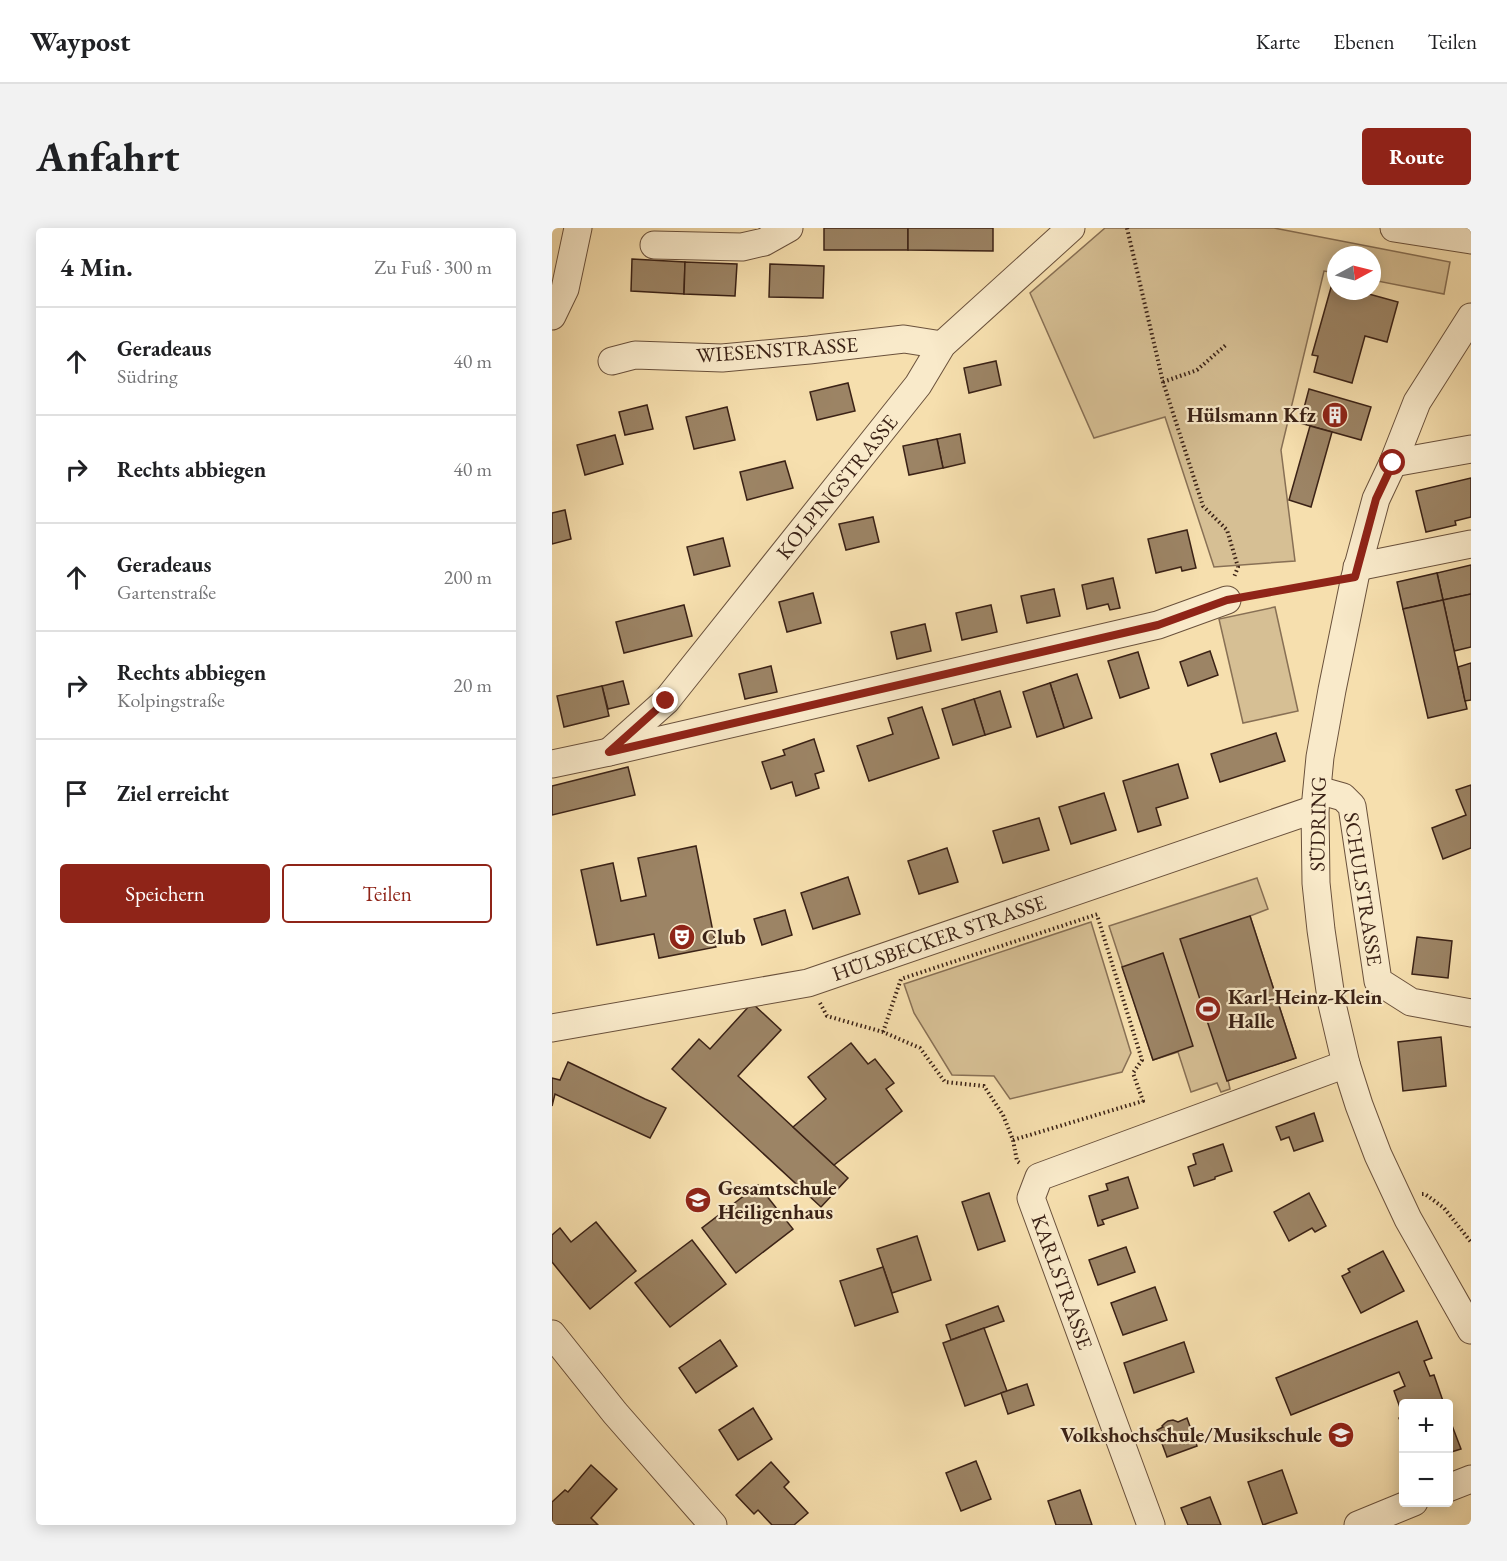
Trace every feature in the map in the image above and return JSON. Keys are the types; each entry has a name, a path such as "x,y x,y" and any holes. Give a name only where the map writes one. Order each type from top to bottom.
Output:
{"street":[{"path":"552,316 565,289 578,228"},
{"path":"654,245 742,247 764,242 789,228"},
{"name":"KOLPINGSTRASSE","path":"609,752 666,701 918,385 942,345 1071,228"},
{"path":"1394,228 1471,240"},
{"name":"SÜDRING","path":"1471,317 1417,402 1376,499 1356,572 1320,757 1316,799 1316,883 1321,930 1332,1004 1346,1064 1378,1155 1408,1219 1471,1330"},
{"name":"WIESENSTRASSE","path":"612,361 635,355 722,358 904,339 942,345"},
{"path":"1393,463 1471,449"},
{"path":"1356,572 1471,544"},
{"path":"552,764 1158,625 1227,600"},
{"name":"SCHULSTRASSE","path":"1316,799 1343,796 1352,806 1378,981 1411,1002 1471,1013"},
{"name":"HÜLSBECKER STRASSE","path":"552,1028 808,982 1120,876 1316,799"},
{"name":"KARLSTRASSE","path":"1151,1525 1031,1198 1038,1177 1346,1064"},
{"path":"552,1334 615,1413 713,1525"},
{"path":"1453,1486 1471,1479"},
{"path":"1358,1525 1404,1507"}],"path":[{"path":"1127,228 1163,382 1203,506 1227,530 1238,567 1227,600"},
{"path":"1163,382 1197,370 1227,344"},
{"path":"1227,600 1356,572"},
{"path":"883,1032 901,979 1097,915 1120,876"},
{"path":"1013,1140 1143,1101 1133,1072 1142,1060 1097,915"},
{"path":"808,982 827,1016 883,1032 920,1048 945,1082 984,1086 1003,1115 1013,1140 1017,1161"},
{"path":"1395,1191 1425,1194 1444,1208 1471,1242"}],"shaded area":[{"path":"1105,228 1274,228 1367,246 1327,246 1327,272 1324,271 1281,450 1295,561 1214,567 1165,417 1094,438 1030,293"},
{"path":"1381,249 1450,262 1444,294 1381,282"},
{"path":"1275,607 1298,711 1243,723 1219,619"},
{"name":"Karl-Heinz-Klein Halle","path":"1257,878 1268,909 1250,916 1296,1058 1228,1080 1230,1089 1221,1092 1217,1083 1191,1092 1178,1052 1153,1060 1109,926"},
{"path":"1091,922 1131,1053 1122,1072 1010,1099 994,1076 952,1075 914,1013 904,984"}],"building":[{"path":"824,228 908,228 908,250 824,250"},
{"path":"908,228 993,228 993,251 908,250"},
{"path":"632,259 685,262 684,294 631,291"},
{"path":"685,262 737,264 735,296 684,294"},
{"path":"770,264 824,266 823,298 769,297"},
{"path":"1381,297 1398,302 1387,342 1365,336 1352,383 1314,372 1318,356 1312,355 1327,300 1381,300"},
{"path":"996,361 1001,385 969,393 964,368"},
{"path":"848,383 855,411 817,420 810,392"},
{"name":"Hülsmann Kfz","path":"1309,389 1371,407 1361,440 1300,423"},
{"path":"647,405 653,429 625,435 619,412"},
{"path":"727,407 735,440 694,449 686,417"},
{"path":"1310,426 1332,432 1311,507 1289,500"},
{"path":"960,434 965,463 943,468 937,439"},
{"path":"615,435 623,464 585,475 577,445"},
{"path":"937,439 943,468 909,475 903,446"},
{"path":"785,461 793,488 747,500 740,472"},
{"path":"1471,478 1471,517 1455,521 1456,525 1426,532 1416,491"},
{"path":"565,510 571,539 552,544 552,513"},
{"path":"873,517 879,542 846,550 839,524"},
{"path":"1187,530 1196,568 1182,571 1181,567 1156,573 1148,539"},
{"path":"723,538 730,566 694,575 687,547"},
{"path":"1471,565 1471,594 1443,600 1437,573"},
{"path":"1437,573 1443,600 1403,609 1397,582"},
{"path":"1113,578 1120,608 1110,610 1108,604 1087,609 1082,585"},
{"path":"1054,589 1060,616 1027,623 1021,596"},
{"path":"813,593 821,623 787,632 779,602"},
{"path":"1471,594 1471,647 1454,651 1443,600"},
{"path":"1443,600 1467,709 1428,718 1403,609"},
{"path":"684,605 692,636 624,653 616,622"},
{"path":"991,605 997,632 962,640 956,613"},
{"path":"925,624 931,651 897,659 891,632"},
{"path":"1210,651 1218,675 1188,686 1180,662"},
{"path":"1138,652 1149,688 1120,698 1108,661"},
{"path":"1471,663 1471,700 1465,701 1458,667"},
{"path":"771,666 777,692 745,699 739,674"},
{"path":"1077,674 1092,718 1064,728 1050,683"},
{"path":"623,681 629,704 608,709 602,686"},
{"path":"1050,683 1064,728 1037,737 1023,692"},
{"path":"602,686 609,716 564,727 557,696"},
{"path":"1000,691 1011,727 985,735 974,699"},
{"path":"974,699 985,735 953,745 942,709"},
{"path":"922,707 939,758 869,781 857,746 893,734 888,718"},
{"path":"1276,733 1285,761 1220,782 1211,754"},
{"path":"814,739 824,771 815,774 819,788 796,796 792,782 771,789 762,762 785,755 783,750"},
{"path":"1178,764 1188,798 1156,808 1161,825 1138,832 1123,781"},
{"path":"628,767 635,795 552,815 552,786"},
{"path":"1471,785 1471,848 1443,859 1432,828 1466,815 1456,790"},
{"path":"1104,793 1116,830 1071,844 1059,807"},
{"path":"1039,818 1049,850 1003,863 993,831"},
{"path":"696,846 716,947 659,958 654,934 597,945 581,870 613,863 621,901 646,896 638,858"},
{"path":"947,848 958,882 919,894 908,861"},
{"path":"848,877 860,914 813,929 801,893"},
{"path":"785,910 792,935 762,945 754,919"},
{"path":"1250,916 1296,1058 1227,1081 1180,939"},
{"path":"1417,937 1452,941 1448,978 1412,974"},
{"path":"1163,953 1193,1046 1153,1060 1122,967"},
{"path":"752,1003 781,1030 738,1076 848,1178 821,1207 672,1069 699,1039 710,1049"},
{"path":"1441,1037 1446,1086 1403,1091 1398,1042"},
{"path":"851,1043 868,1064 875,1059 894,1083 886,1089 902,1111 834,1165 793,1127 826,1099 808,1077"},
{"path":"568,1062 666,1108 650,1138 555,1094 552,1106 552,1078 560,1080"},
{"path":"1314,1113 1323,1141 1294,1151 1289,1137 1281,1140 1276,1127"},
{"path":"1223,1144 1232,1171 1194,1186 1188,1167 1196,1164 1193,1154"},
{"path":"1128,1177 1138,1208 1102,1220 1104,1224 1098,1226 1089,1196 1108,1190 1106,1184"},
{"path":"758,1185 793,1229 736,1273 702,1228"},
{"path":"989,1193 1005,1241 978,1250 962,1202"},
{"path":"1309,1193 1326,1226 1315,1232 1312,1228 1289,1241 1274,1212"},
{"path":"596,1222 636,1271 590,1309 552,1262 552,1235 560,1228 571,1242"},
{"path":"917,1236 931,1280 892,1293 877,1249"},
{"path":"692,1240 726,1284 670,1327 635,1283"},
{"path":"1126,1247 1135,1272 1098,1285 1089,1260"},
{"path":"1383,1251 1404,1291 1361,1313 1342,1276 1350,1272 1348,1269"},
{"path":"883,1267 898,1312 855,1326 840,1281"},
{"path":"1155,1287 1167,1320 1123,1335 1111,1303"},
{"path":"998,1306 1004,1321 951,1340 946,1325"},
{"path":"1417,1321 1432,1358 1424,1361 1430,1376 1434,1375 1442,1399 1399,1399 1399,1405 1394,1391 1405,1386 1399,1372 1291,1415 1276,1378"},
{"path":"984,1328 1007,1391 965,1406 943,1343"},
{"path":"720,1340 737,1366 696,1393 679,1368"},
{"path":"1184,1342 1194,1372 1134,1393 1124,1363"},
{"path":"1027,1384 1034,1405 1008,1414 1001,1393"},
{"path":"753,1408 772,1439 738,1460 719,1430"},
{"path":"1187,1418 1197,1446 1167,1457 1157,1430 1168,1421 1178,1422"},
{"path":"1453,1428 1461,1449 1453,1451"},
{"path":"976,1461 991,1499 961,1511 946,1473"},
{"path":"771,1462 789,1482 784,1487 808,1513 794,1525 772,1525 758,1510 754,1514 736,1495"},
{"path":"591,1465 617,1489 591,1518 598,1525 552,1525 552,1502 565,1490 568,1492"},
{"path":"1282,1470 1297,1513 1263,1525 1248,1482"},
{"path":"1080,1490 1092,1525 1056,1525 1048,1501"},
{"path":"1210,1497 1221,1525 1188,1525 1181,1508"}],"place":[{"name":"Hülsmann Kfz","path":"1335,415"},
{"name":"Club","path":"682,937"},
{"name":"Karl-Heinz-Klein Halle","path":"1208,1009"},
{"name":"Gesamtschule Heiligenhaus","path":"698,1200"},
{"name":"Volkshochschule/Musikschule","path":"1341,1435"}],"route":[{"path":"666,701 609,752 1158,625 1227,600 1355,577 1376,499 1393,463"}]}
